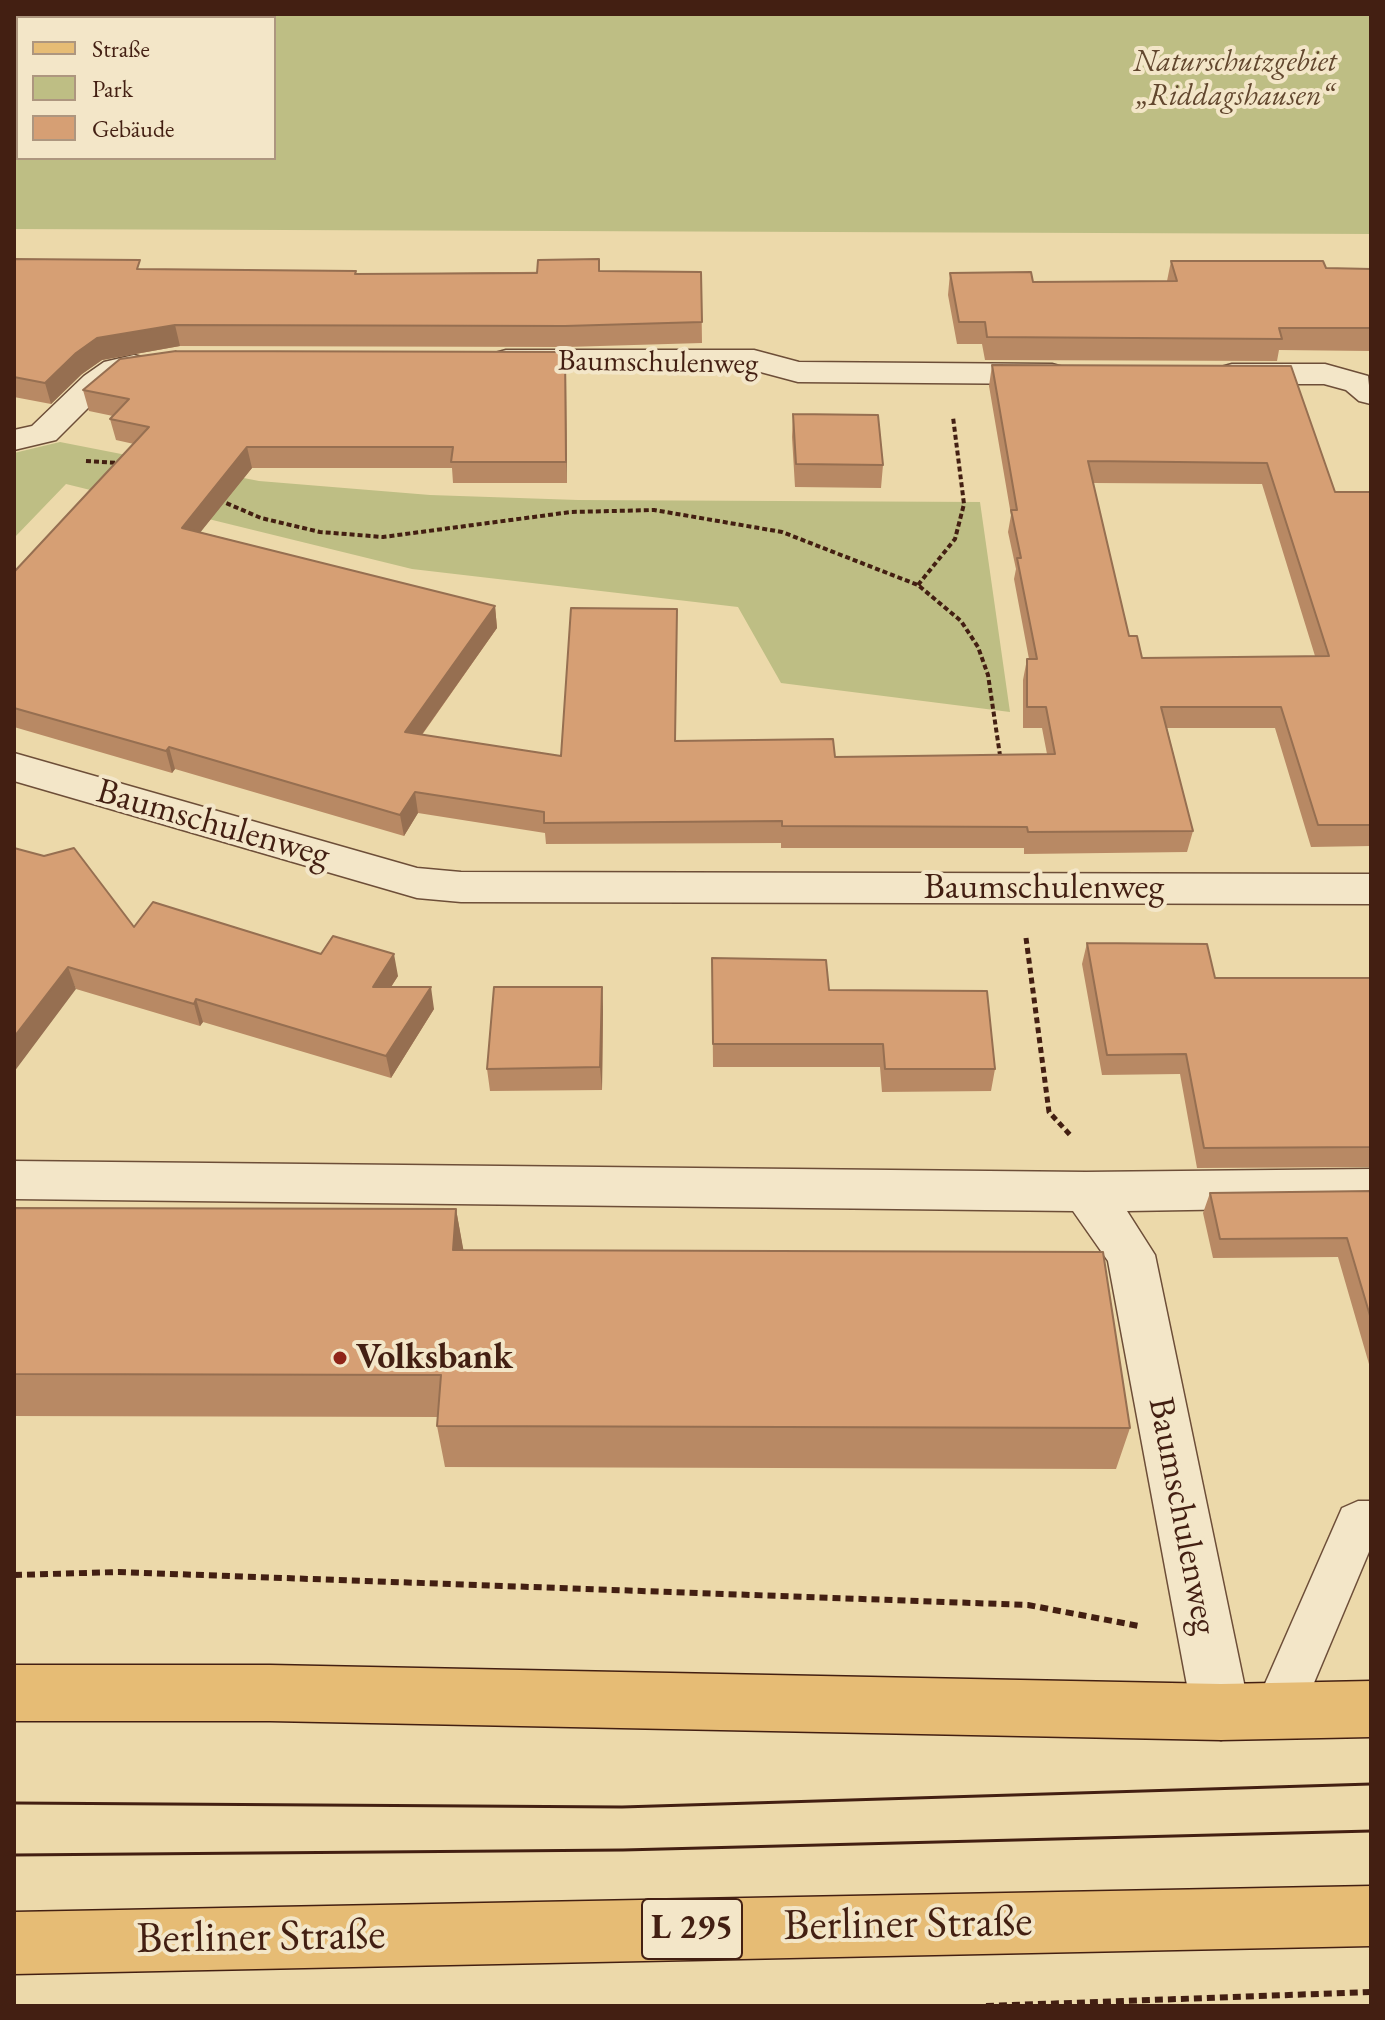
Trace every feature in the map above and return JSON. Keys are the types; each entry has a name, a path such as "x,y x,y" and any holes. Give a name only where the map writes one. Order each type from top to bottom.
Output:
{"main road":[{"path":"14,1693 286,1693 1221,1712 1371,1709"},
{"name":"Berliner Straße","path":"14,1943 1371,1916"}],"street":[{"name":"Baumschulenweg","path":"474,360 754,360 798,372 1089,374"},
{"path":"14,440 44,433 95,383 115,369 158,361"},
{"path":"1199,374 1325,374 1357,383 1371,394"},
{"name":"Baumschulenweg","path":"14,767 417,883 461,887 1371,889"},
{"path":"14,1180 1086,1192 1371,1188"},
{"name":"Baumschulenweg","path":"1086,1192 1131,1255 1221,1712"}],"lane":[{"path":"1278,1711 1358,1523 1371,1523"}],"path":[{"path":"918,585 955,539 964,504 947,374"},
{"path":"73,460 120,463 133,467"},
{"path":"210,497 261,518 320,532 383,537 571,512 654,510 782,532 918,585 961,621 978,647 988,675 1002,764"},
{"path":"1020,887 1049,1112 1072,1135 1086,1192"},
{"path":"14,1575 118,1572 1028,1605 1206,1638"},
{"path":"986,2006 1371,1992"}],"green space":[{"name":"Naturschutzgebiet „Riddagshausen“","path":"14,14 1371,14 1371,234 14,229"},
{"path":"60,442 259,481 430,495 578,500 980,502 1010,712 781,683 738,607 412,569 66,484 14,538 14,453"}],"building":[{"path":"14,259 140,260 137,269 356,271 355,274 537,273 538,260 599,259 599,271 701,272 702,322 565,326 175,325 97,338 45,383 14,377"},
{"path":"1171,261 1323,261 1326,268 1371,269 1371,328 1279,328 1282,339 987,337 985,322 959,322 950,273 1031,272 1033,282 1177,281"},
{"path":"176,351 565,352 566,462 451,462 453,447 247,447 182,528 495,606 405,732 561,756 571,608 677,609 675,741 833,739 835,757 1055,754 1046,707 1027,707 1027,659 1037,659 1017,558 1021,558 1011,510 1017,510 992,365 1291,366 1335,492 1371,492 1371,825 1318,825 1281,707 1161,707 1193,831 1028,832 1027,827 782,826 782,821 544,823 544,812 415,792 400,815 169,747 166,751 14,708 14,572 149,427 110,419 129,399 83,390 120,359","holes":["1088,461 1267,463 1329,656 1142,658 1137,636 1129,636"]},
{"path":"793,414 878,415 883,465 796,464"},
{"path":"14,848 44,856 74,848 134,927 153,902 321,954 333,936 394,954 373,987 431,987 386,1056 196,999 194,1004 68,967 14,1037"},
{"path":"1087,943 1207,944 1215,978 1371,978 1371,1147 1204,1148 1186,1054 1107,1055"},
{"path":"712,958 826,960 829,990 987,991 995,1069 885,1069 883,1044 713,1044"},
{"path":"494,987 602,987 600,1067 487,1069"},
{"path":"1371,1191 1371,1319 1347,1238 1220,1239 1210,1193"},
{"path":"14,1208 456,1209 453,1250 1103,1252 1130,1428 437,1426 441,1375 14,1374"}],"tram line":[{"path":"14,1803 622,1807 1371,1784"},
{"path":"14,1855 623,1850 1371,1831"}],"place":[{"name":"Volksbank","path":"340,1358"}]}
